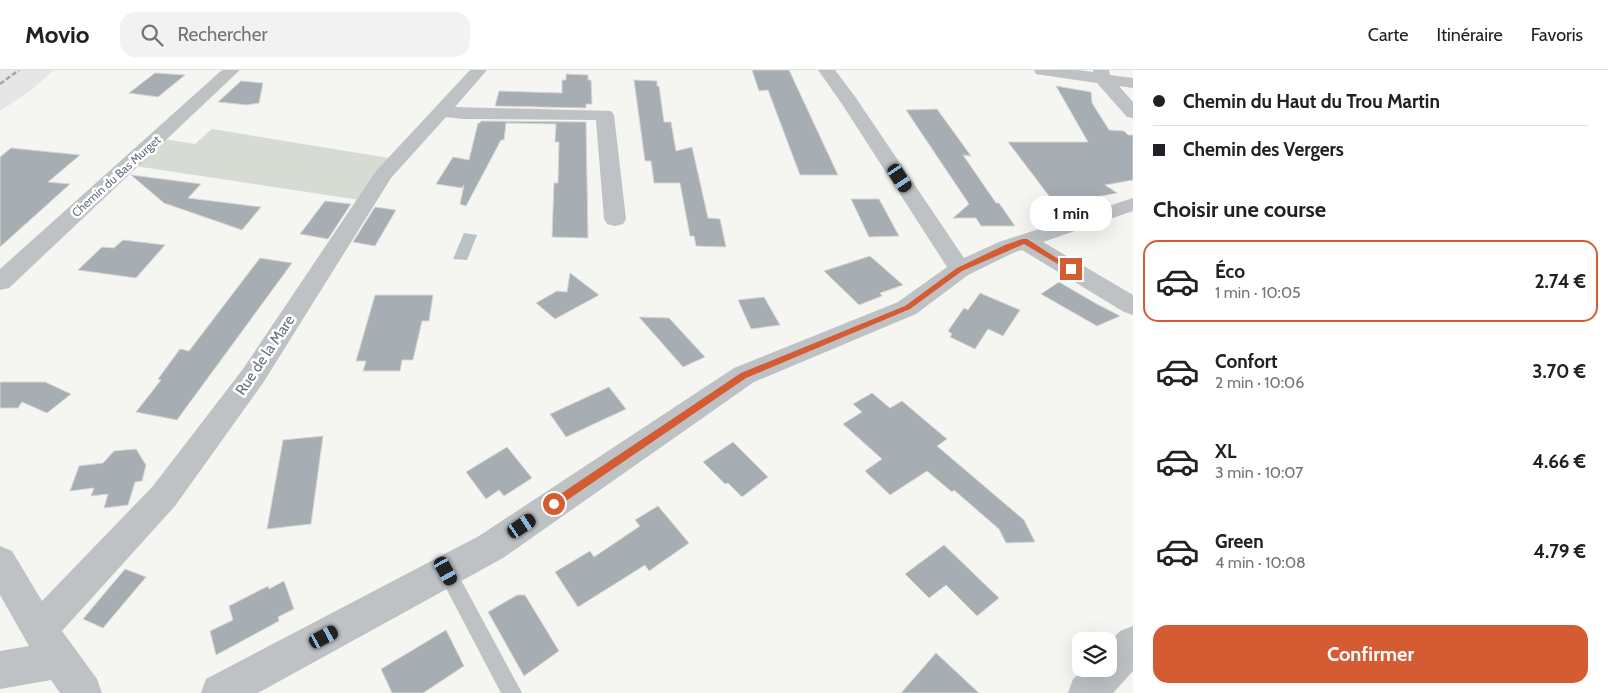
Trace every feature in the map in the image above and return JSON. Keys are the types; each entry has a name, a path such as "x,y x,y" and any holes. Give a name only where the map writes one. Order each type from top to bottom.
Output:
{"street":[{"name":"Chemin du Bas Murget","path":"0,282 232,70"},
{"name":"Rue de la Mare","path":"39,630 164,496 253,376 383,175 478,70"},
{"path":"826,70 850,102 960,269"},
{"path":"1042,70 1101,74 1133,83"},
{"path":"1101,74 1133,113"},
{"path":"441,111 462,114 605,115 615,218"},
{"path":"220,693 490,547 744,375 907,308 960,269 1007,247 1133,204"},
{"path":"1024,241 1133,306"},
{"path":"2,574 83,693"},
{"path":"1087,693 1133,644"},
{"path":"0,670 59,660"}],"lane":[{"path":"446,571 512,693"}],"shaded area":[{"path":"0,70 54,70 30,91 0,111"},
{"path":"212,129 389,158 360,200 135,166 164,139 195,144"},
{"path":"464,233 477,235 467,260 453,259"}],"building":[{"path":"752,70 789,70 838,175 800,175 768,90 759,91"},
{"path":"155,73 185,75 158,97 129,93"},
{"path":"566,74 588,75 588,80 591,80 592,104 586,104 586,108 495,106 499,91 562,93 562,80 566,80"},
{"path":"634,80 657,81 664,122 671,122 676,151 692,147 708,218 720,219 726,247 696,246 694,236 690,236 680,183 654,183 651,161 645,161"},
{"path":"241,81 263,83 259,103 247,105 218,102"},
{"path":"1056,86 1091,92 1092,103 1109,130 1124,131 1128,135 1133,135 1133,180 1105,185 1117,193 1091,198 1096,201 1059,209 1008,142 1088,142"},
{"path":"937,109 971,156 963,155 996,203 999,203 1015,226 981,226 976,218 953,218 969,204 906,110"},
{"path":"481,121 586,122 588,238 552,237 554,183 558,183 559,142 555,142 556,124 506,123 504,140 501,140 466,206 460,204 464,185 462,188 436,184 453,157 469,160 478,123"},
{"path":"11,148 80,155 48,182 70,184 0,247 0,157"},
{"path":"131,175 201,184 188,198 261,207 242,230 164,203"},
{"path":"851,199 879,199 899,236 869,237"},
{"path":"325,201 351,204 328,239 300,234"},
{"path":"375,207 396,210 375,246 353,242"},
{"path":"123,240 165,245 136,278 78,270 102,247 114,248"},
{"path":"870,256 903,285 880,293 882,296 859,305 824,271"},
{"path":"260,258 292,263 177,420 136,412 161,380 158,379 180,349 189,351"},
{"path":"570,273 599,295 555,319 536,303 557,291 567,292"},
{"path":"1059,282 1120,316 1097,326 1041,294"},
{"path":"980,293 1020,310 1003,336 988,329 975,349 950,337 952,334 948,331 964,308 968,310"},
{"path":"375,295 433,295 429,321 422,321 413,360 402,360 400,371 363,371 366,361 356,361"},
{"path":"764,297 780,325 751,329 738,300"},
{"path":"639,317 669,318 705,357 683,367"},
{"path":"0,382 45,382 71,394 47,413 22,402 18,408 0,408"},
{"path":"609,387 626,409 566,437 550,414"},
{"path":"872,393 890,408 902,401 947,439 937,446 1024,520 1035,542 1006,543 999,529 954,490 952,492 927,471 890,495 865,471 882,459 843,424 862,412 853,404"},
{"path":"323,436 311,524 267,529 283,440"},
{"path":"733,442 768,477 742,497 728,483 725,484 703,462"},
{"path":"507,447 532,478 504,496 499,490 486,499 466,472"},
{"path":"136,449 146,465 142,481 135,482 128,505 104,508 108,494 91,496 94,488 70,491 79,466 103,463 114,451"},
{"path":"658,506 689,543 649,571 645,565 578,607 555,572 590,551 594,557 640,526 635,520"},
{"path":"944,545 999,598 977,616 946,585 929,598 905,574"},
{"path":"125,569 146,577 103,628 83,619"},
{"path":"284,581 294,609 278,617 279,621 216,655 210,631 233,620 229,606 268,586 269,589"},
{"path":"517,595 525,595 559,651 524,676 488,612"},
{"path":"446,630 464,666 423,693 392,693 381,669"},
{"path":"936,653 979,693 901,693"}],"railway":[{"path":"0,84 19,70"}],"route":[{"path":"554,504 744,375 907,308 960,269 1007,247 1024,241 1071,269"}]}
